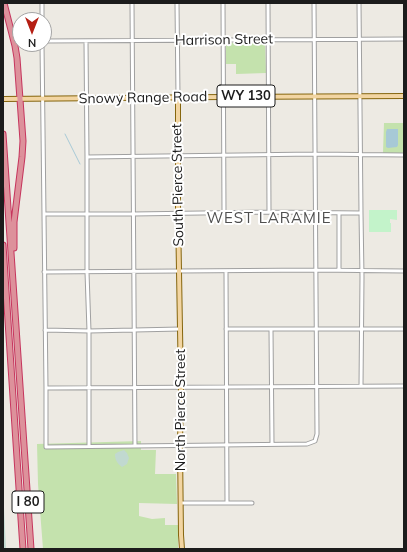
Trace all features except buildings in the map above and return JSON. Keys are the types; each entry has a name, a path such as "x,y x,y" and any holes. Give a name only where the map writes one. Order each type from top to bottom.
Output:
{"highway":[{"path":"4,3 15,46 23,141 14,222 14,293"},
{"name":"I 80","path":"3,134 31,549"},
{"name":"I 80","path":"3,245 23,549"},
{"path":"3,273 7,307"}],"main road":[{"name":"Snowy Range Road","path":"3,99 223,96 404,96"},
{"name":"South Pierce Street","path":"178,97 178,213 180,271"},
{"name":"North Pierce Street","path":"180,271 180,446 182,549"}],"street":[{"path":"132,3 135,446"},
{"name":"South Pierce Street","path":"177,3 178,97"},
{"path":"223,3 224,213"},
{"path":"268,3 269,212"},
{"path":"42,52 46,447 307,444 315,440 317,434 314,3"},
{"path":"359,3 362,386"},
{"name":"Harrison Street","path":"52,41 404,39"},
{"path":"86,40 87,272 90,388 89,446"},
{"path":"87,157 315,154 404,155"},
{"path":"44,214 269,212 361,213"},
{"path":"339,213 339,270"},
{"path":"44,272 404,270"},
{"path":"226,271 227,503"},
{"path":"226,329 404,328"},
{"path":"45,330 89,331 180,329"},
{"path":"271,329 272,444"},
{"path":"46,388 404,386"},
{"path":"181,503 252,503"}],"green space":[{"path":"265,42 266,73 236,74 236,64 226,64 226,43"},
{"path":"384,123 404,123 404,153 383,153"},
{"path":"369,210 397,210 397,220 390,219 391,232 369,232"},
{"path":"141,441 141,450 156,450 155,474 176,474 177,504 139,503 139,516 152,519 165,518 165,525 178,525 178,549 43,549 38,484 37,444"},
{"path":"124,450 129,458 127,464 122,467 115,458 115,454"},
{"path":"3,487 6,549 3,549"}],"water":[{"path":"387,129 398,129 397,147 386,147"}],"waterway":[{"path":"65,134 80,164"}],"district":[{"name":"WEST LARAMIE","path":"269,218"}]}
